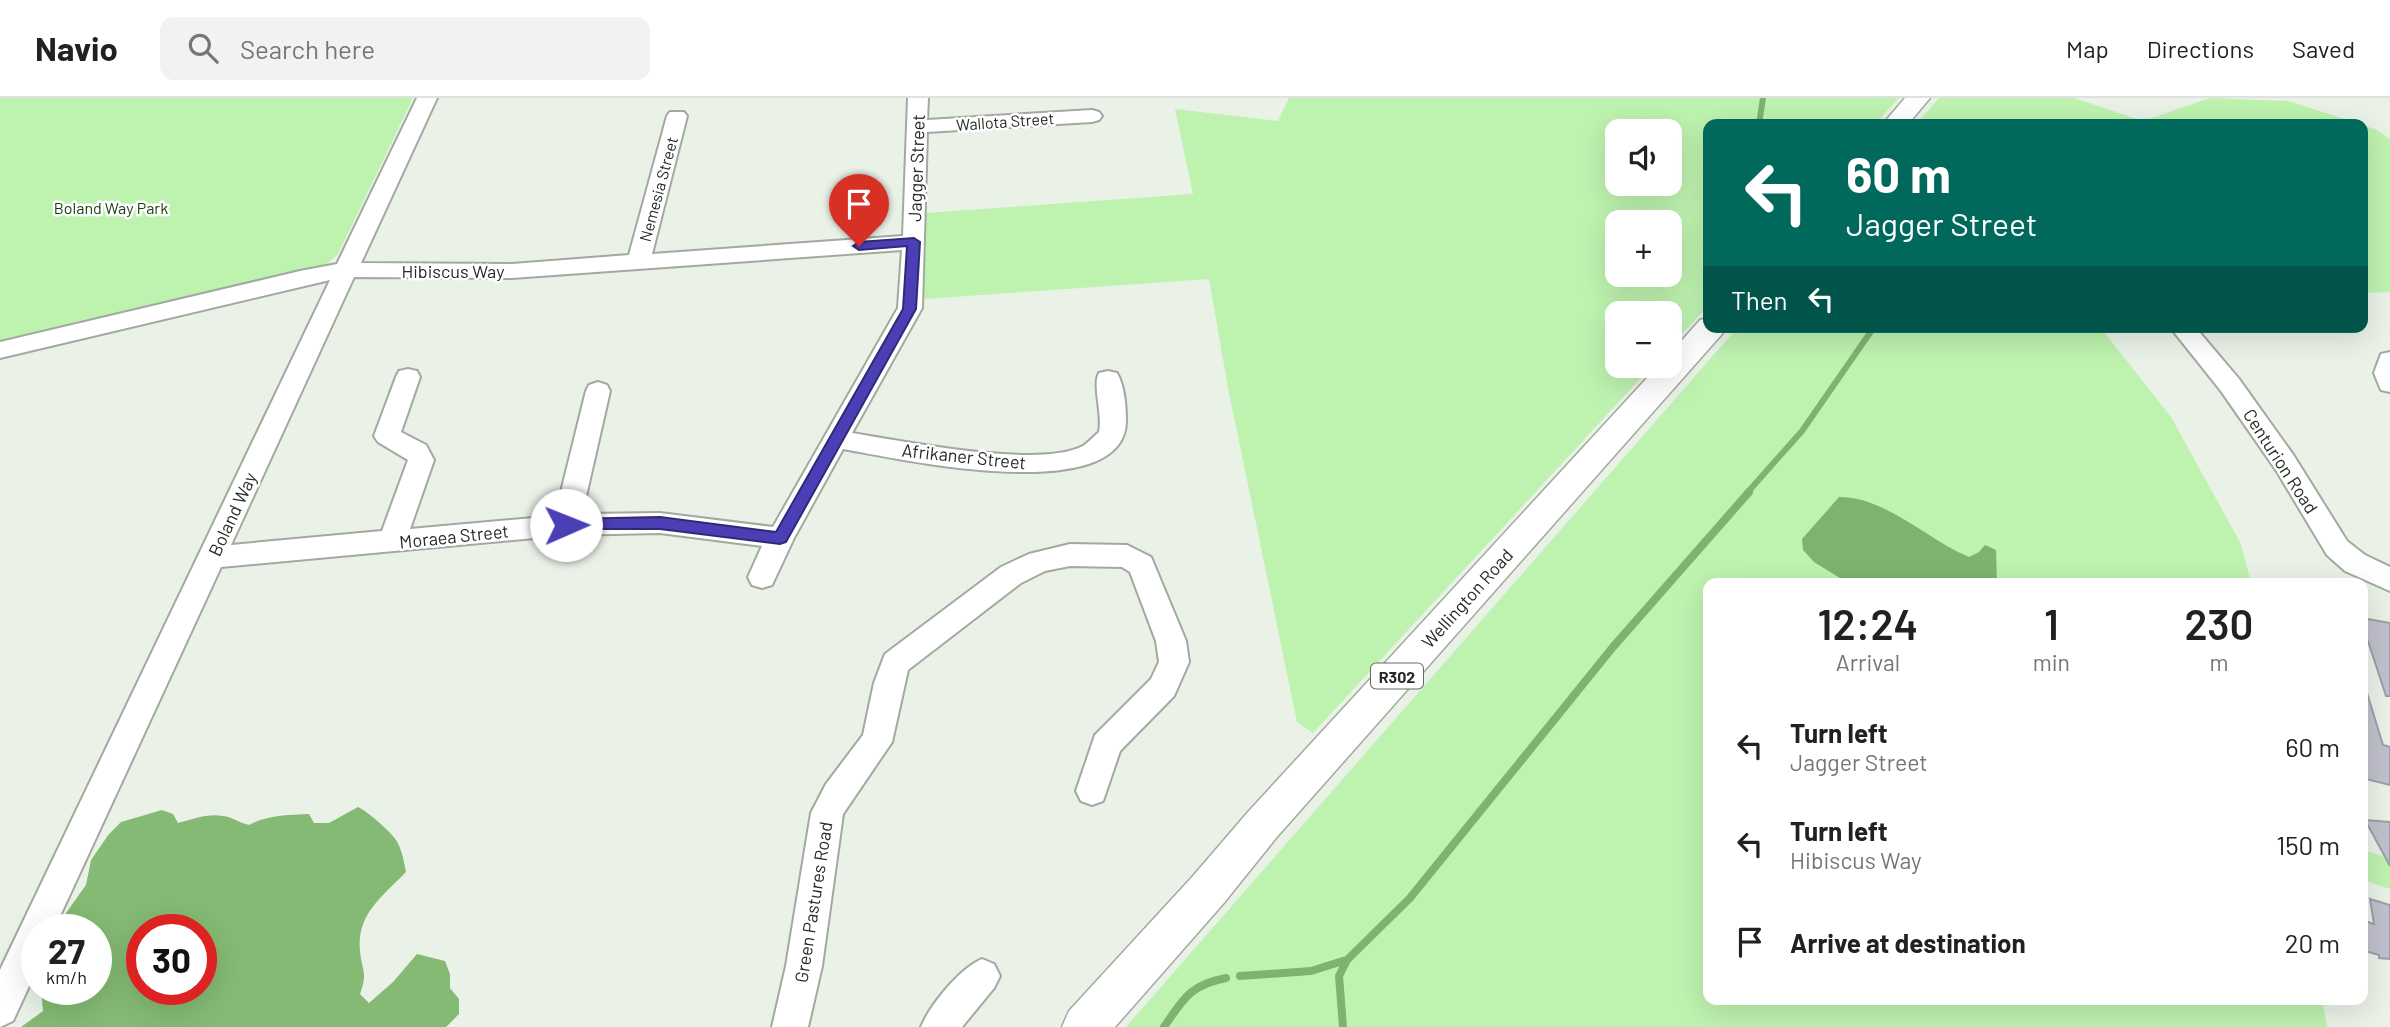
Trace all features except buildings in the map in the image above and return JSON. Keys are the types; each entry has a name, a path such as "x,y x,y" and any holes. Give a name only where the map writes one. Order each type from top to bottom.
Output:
{"main road":[{"path":"1899,119 1918,98"},
{"name":"Wellington Road","path":"1085,1027 1208,890 1262,825 1706,333"}],"street":[{"name":"Boland Way","path":"45,914 426,98"},
{"name":"Jagger Street","path":"762,578 780,538 910,309 918,98"},
{"name":"Nemesia Street","path":"639,262 677,116"},
{"name":"Wallota Street","path":"917,127 1092,116"},
{"name":"Hibiscus Way","path":"0,350 300,278 346,270 486,272 914,242"},
{"name":"Centurion Road","path":"2187,333 2230,385 2285,463 2337,548 2355,563 2390,580"},
{"path":"392,542 421,460 417,452 387,436 408,377"},
{"name":"Afrikaner Street","path":"836,439 985,462 1057,463 1081,458 1099,449 1111,436 1113,426 1108,379"},
{"path":"566,525 598,391"},
{"name":"Moraea Street","path":"212,557 566,525 660,523 780,538"},
{"name":"Green Pastures Road","path":"790,1027 804,966 827,813 835,795 877,740 888,680 896,663 1011,576 1039,562 1070,555 1127,556 1141,565 1171,641 1174,662 1163,687 1106,744 1092,791"},
{"name":"Boland Way","path":"0,1009 21,964"},
{"path":"939,1027 982,976"}],"green space":[{"name":"Boland Way Park","path":"0,98 413,98 338,254 327,264 311,268 311,271 0,345"},
{"path":"1289,98 1899,98 1880,119 1703,119 1703,311 1682,334 1682,301 1605,301 1605,378 1641,378 1313,733 1297,722 1228,388 1209,279 924,299 925,213 1193,194 1175,109 1278,121"},
{"path":"1939,98 2074,98 2137,119 2040,119 1920,119"},
{"path":"2210,98 2288,101 2345,119 2149,119"},
{"path":"2368,127 2390,139 2390,292 2368,293"},
{"path":"1733,333 2105,333 2171,417 2241,544 2250,578 1703,578 1703,1005 2323,1005 2327,1027 1126,1027"},
{"path":"2368,851 2390,858 2390,889 2368,882"}],"shaded area":[{"path":"1839,497 1856,499 1889,511 1969,557 1985,545 1996,550 1997,578 1840,578 1814,562 1803,550 1802,539"},
{"path":"358,807 373,817 396,840 406,872 373,906 362,926 360,951 364,976 360,994 369,1003 393,982 417,954 445,961 450,974 450,988 459,999 459,1014 446,1027 21,1027 43,1011 42,1005 112,1005 112,914 66,914 86,885 91,860 121,822 162,810 173,814 178,823 217,815 249,825 270,817 309,814 314,823 329,823"}],"waterway":[{"path":"1760,119 1763,98"},
{"path":"1747,493 1802,431 1870,333"},
{"path":"1343,1027 1339,976 1347,960 1410,898 1613,647 1749,492"},
{"path":"1240,976 1311,971 1346,960"},
{"path":"1164,1027 1189,994 1204,985 1226,978"}],"route":[{"path":"566,525 660,523 780,538 910,309 914,242 859,246"}]}
